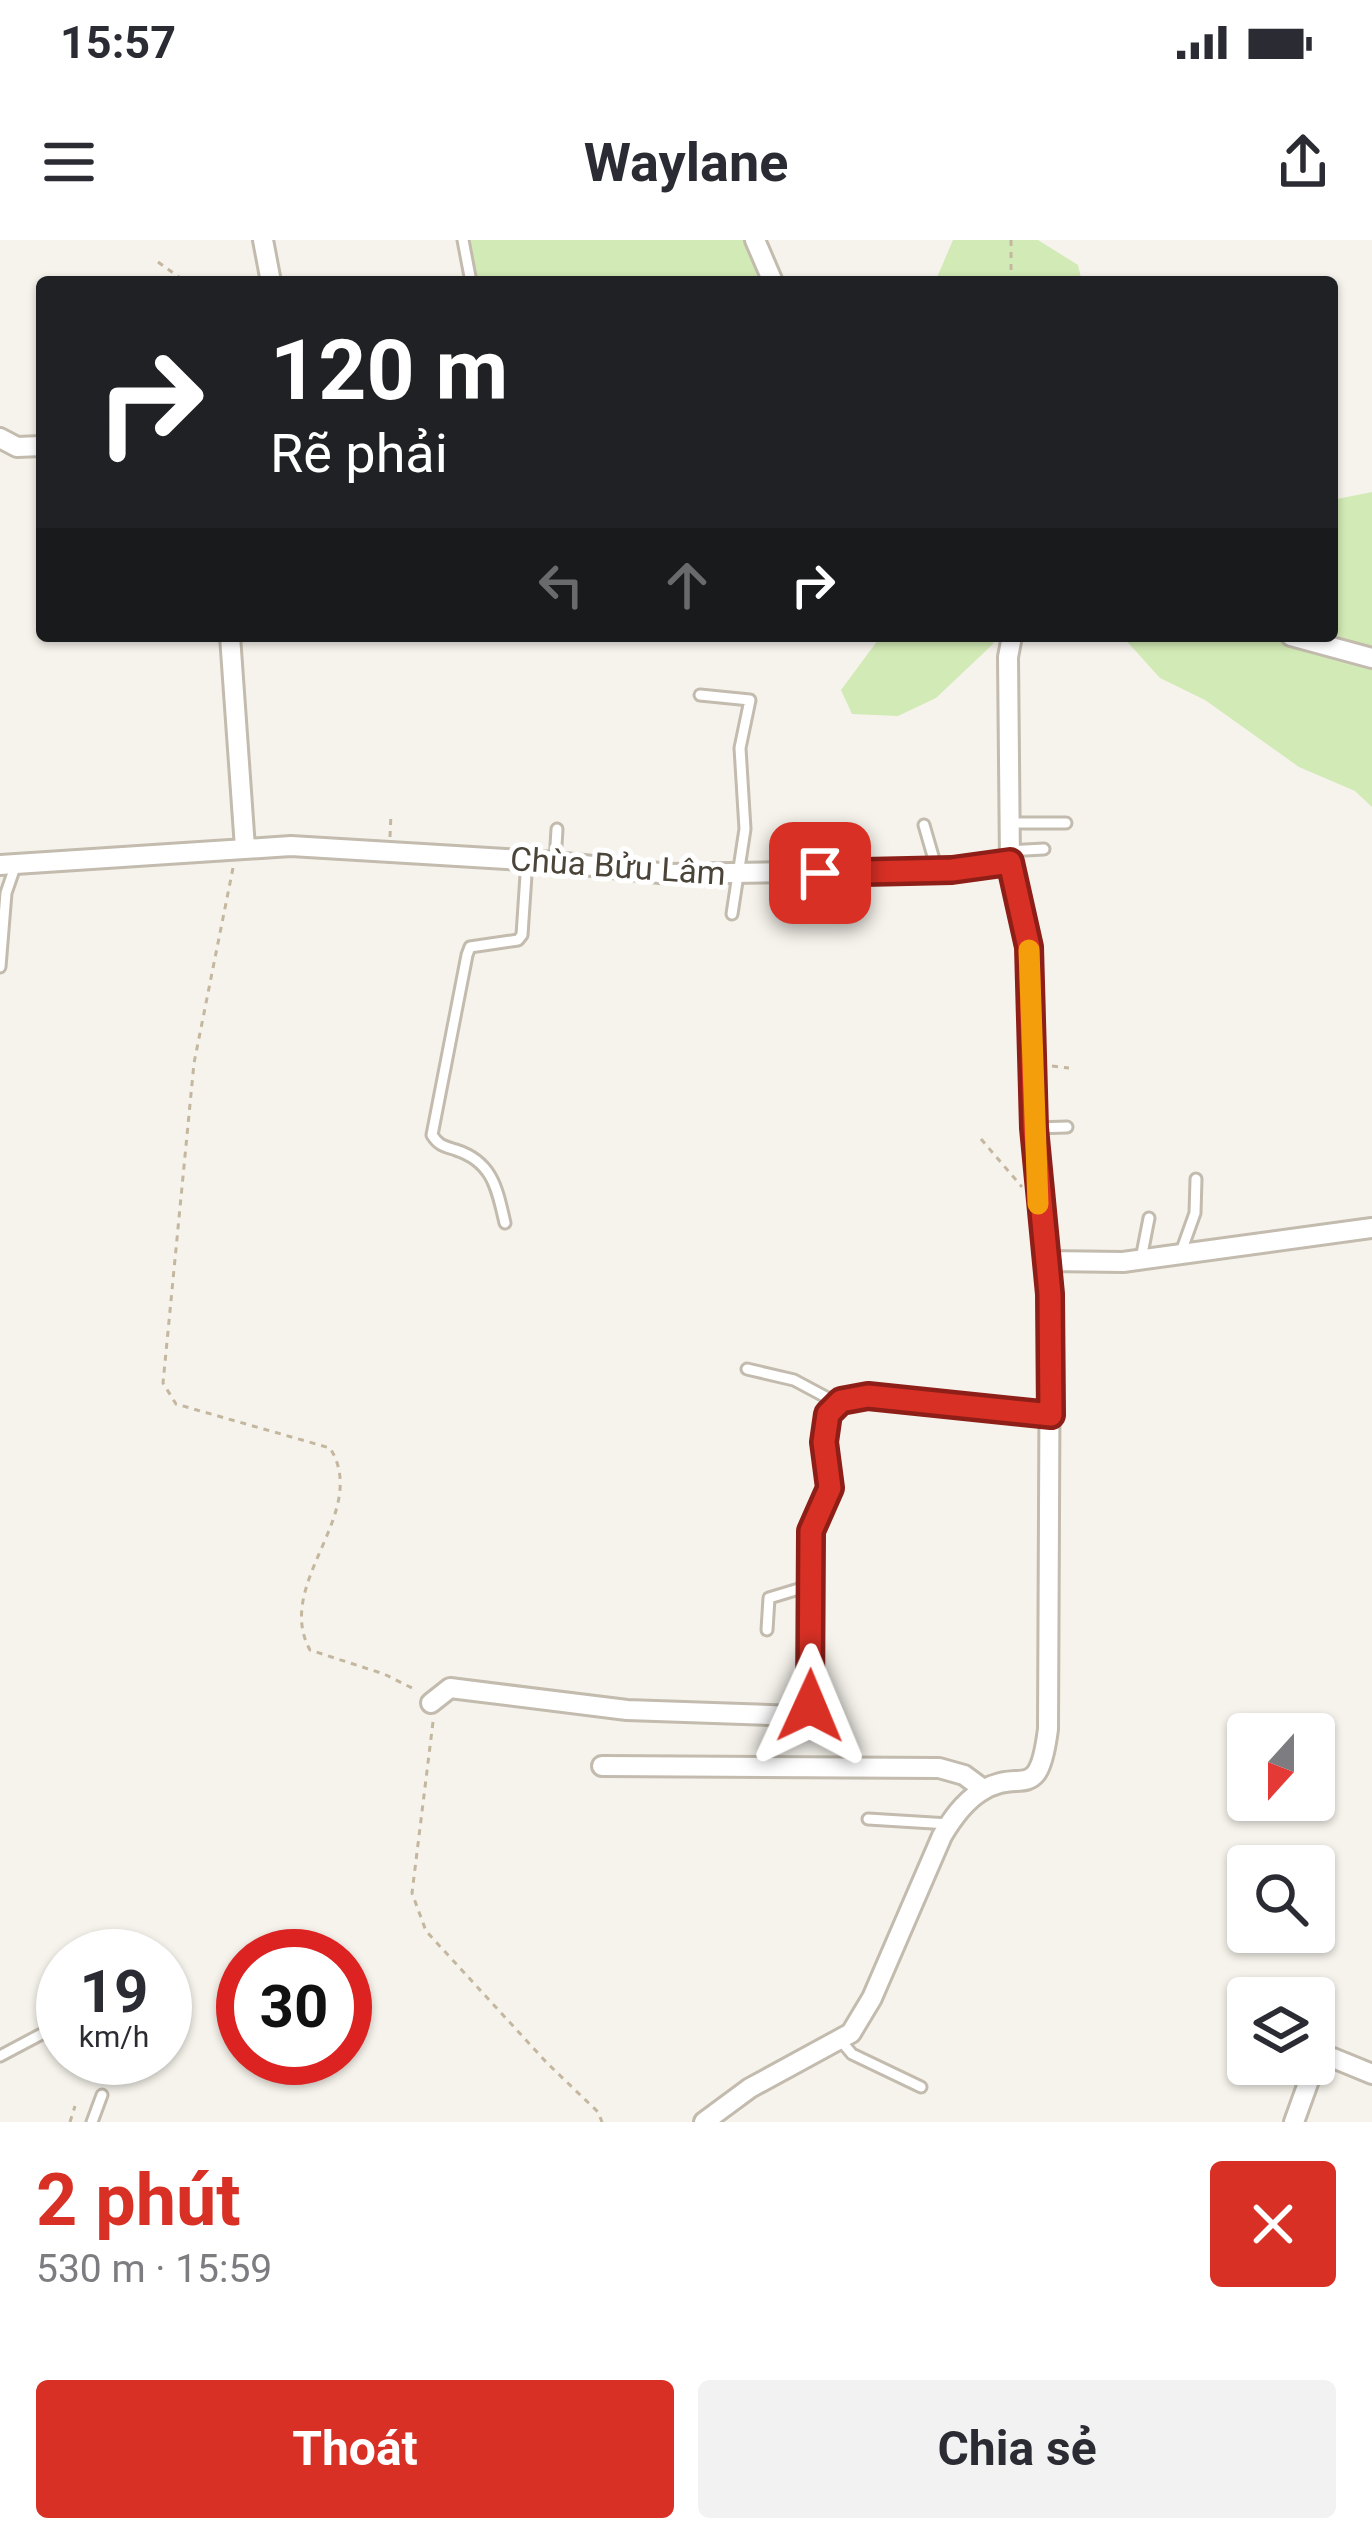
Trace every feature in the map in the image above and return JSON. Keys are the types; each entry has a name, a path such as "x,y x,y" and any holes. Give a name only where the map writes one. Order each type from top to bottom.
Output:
{"street":[{"path":"262,240 270,276"},
{"path":"755,240 770,276"},
{"path":"0,438 17,447 36,446"},
{"path":"230,642 241,848"},
{"path":"704,2122 750,2088 851,2033 872,1998 949,1825 983,1789 1028,1781 1044,1764 1051,1415 1047,1261 1034,1128 1029,947 1010,857 1008,823 1011,642"},
{"path":"1324,642 1372,658"},
{"name":"Chùa Bửu Lâm","path":"8,864 241,848 390,851 669,874 737,874 937,870 1010,857"},
{"path":"1047,1261 1141,1259 1372,1228"},
{"path":"431,1703 450,1688 627,1710 807,1713 811,1531 829,1497 824,1442 828,1414 837,1403 868,1396 1051,1415"},
{"path":"602,1766 939,1768 964,1774 983,1789"},
{"path":"1294,2122 1316,2061 1333,2059 1372,2074"}],"lane":[{"path":"463,240 470,276"},
{"path":"700,695 750,700 740,748 745,829 732,914"},
{"path":"1008,823 1066,823"},
{"path":"924,825 937,870"},
{"path":"555,862 557,829"},
{"path":"1010,857 1044,849"},
{"path":"505,1222 489,1170 462,1151 434,1142 432,1135 467,955 470,947 518,940 522,935 527,860"},
{"path":"0,967 8,864"},
{"path":"1034,1128 1067,1127"},
{"path":"1181,1252 1195,1213 1196,1179"},
{"path":"1141,1259 1149,1218"},
{"path":"748,1369 794,1380 837,1403"},
{"path":"766,1630 769,1598 812,1585"},
{"path":"868,1819 949,1825"},
{"path":"0,2056 36,2037"},
{"path":"842,2041 852,2054 921,2087"},
{"path":"92,2122 102,2095"}],"path":[{"path":"1011,240 1011,276"},
{"path":"158,262 178,276"},
{"path":"390,851 391,813"},
{"path":"241,848 194,1064 163,1384 176,1404 330,1448 343,1468 340,1499 310,1578 301,1633 310,1650 384,1674 431,1703 432,1743 412,1893 426,1931 602,2122"},
{"path":"982,1139 1039,1207"},
{"path":"70,2122 75,2106"}],"green space":[{"path":"466,240 750,240 775,276 475,276"},
{"path":"953,240 1038,240 1078,265 1081,276 938,276"},
{"path":"1372,492 1372,807 1355,791 1299,767 1205,700 1160,678 1128,642 1338,642 1338,499"},
{"path":"877,642 994,642 936,698 898,716 852,714 841,690"}],"slow traffic":[{"path":"1029,950 1038,1204"}],"route":[{"path":"810,1706 811,1531 829,1497 824,1442 828,1414 841,1401 868,1396 1051,1415 1050,1294 1034,1128 1029,947 1010,862 952,870 820,873"}]}
